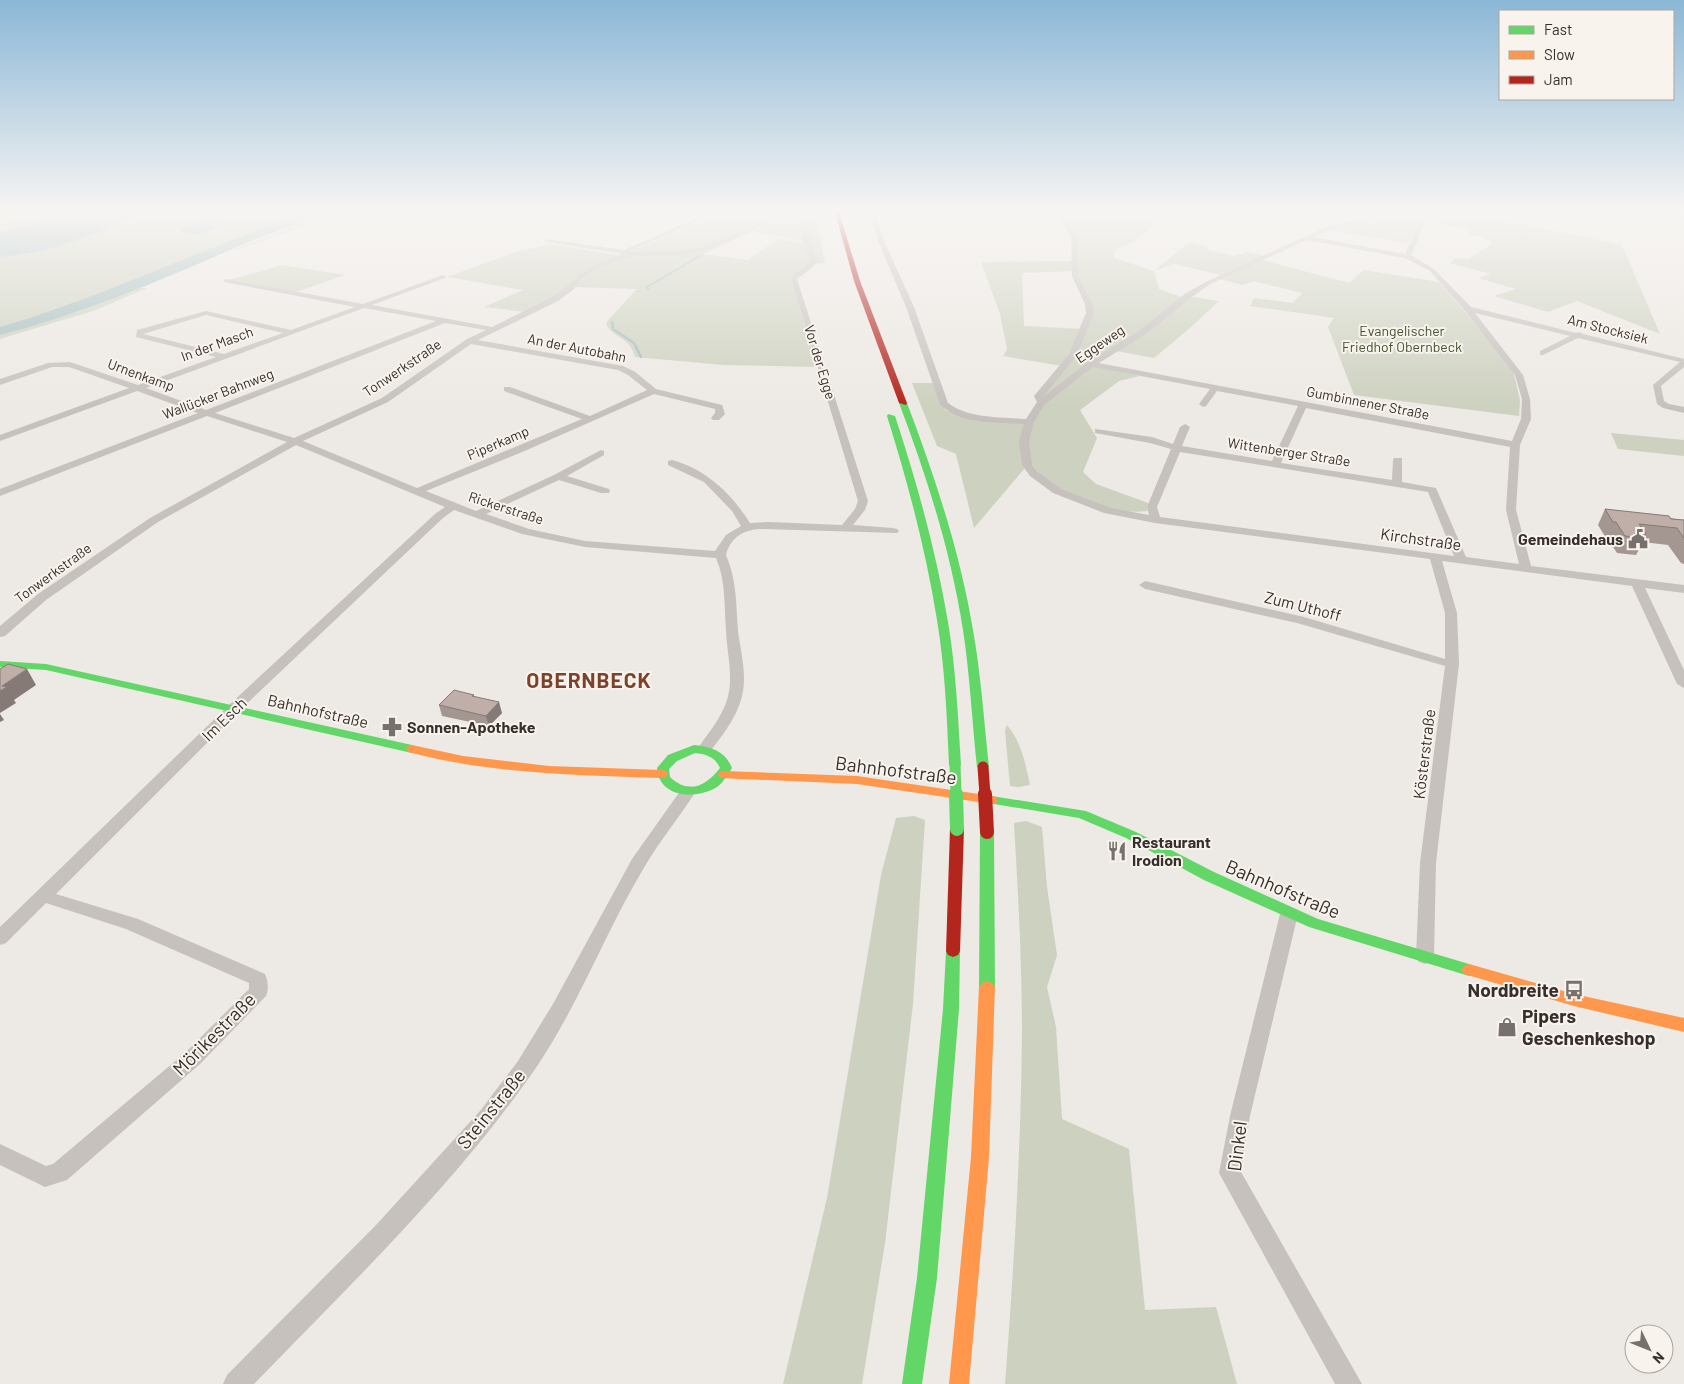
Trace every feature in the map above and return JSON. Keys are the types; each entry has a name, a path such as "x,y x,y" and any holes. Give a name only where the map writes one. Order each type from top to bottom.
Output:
{"main road":[{"path":"855,277 918,442 945,529 968,631 983,767 986,832 986,1021 981,1133 960,1384"},
{"path":"887,405 911,478 934,569 951,685 958,828 951,1009 927,1278 912,1384"},
{"name":"Bahnhofstraße","path":"0,664 46,667 463,760 549,770 662,774"},
{"path":"704,750 720,756 726,768 724,775 713,785 688,791 670,785 664,780 662,774 667,760 684,751 704,750"},
{"name":"Bahnhofstraße","path":"724,775 857,780 1082,814 1137,837 1289,914 1329,929 1574,1000 1684,1025"}],"street":[{"name":"In der Masch","path":"0,438 89,404 443,277"},
{"name":"Tonwerkstraße","path":"0,633 42,598 154,520 295,441 386,400 491,329 555,299 570,288 580,277"},
{"name":"Vor der Egge","path":"795,277 794,279 863,501 860,510 845,528"},
{"path":"897,277 910,307 944,404 948,409 963,414 1030,422"},
{"path":"1041,403 1038,396 1073,355 1090,314 1089,304 1075,277"},
{"name":"Eggeweg","path":"1155,520 1108,510 1057,491 1034,474 1027,465 1024,441 1030,422 1041,403 1091,364 1143,332 1189,295 1222,277"},
{"path":"1438,277 1468,309 1519,375 1526,399 1526,419 1515,445 1511,510 1526,569"},
{"path":"226,281 491,329"},
{"name":"Am Stocksiek","path":"1468,309 1579,334 1684,362"},
{"path":"223,356 139,335 140,332 206,313 291,332"},
{"name":"Wallücker Bahnweg","path":"0,493 446,320"},
{"path":"1544,353 1579,334"},
{"name":"An der Autobahn","path":"470,342 620,368 631,373 653,391 719,407 720,414 716,418"},
{"path":"1684,362 1657,385 1660,402 1666,406 1684,410"},
{"name":"Urnenkamp","path":"0,382 51,365 70,364 206,413 295,441"},
{"name":"Gumbinnener Straße","path":"1091,364 1515,445"},
{"path":"1203,404 1215,388"},
{"path":"507,389 588,418"},
{"name":"Piperkamp","path":"418,491 517,451 588,418 653,391"},
{"path":"1275,465 1303,404"},
{"path":"1155,520 1152,508 1185,427"},
{"name":"Wittenberger Straße","path":"1098,431 1152,440 1177,448 1432,490 1462,561"},
{"name":"Rickerstraße","path":"295,441 475,515 526,532 585,544 720,555"},
{"path":"475,515 558,476 601,452"},
{"path":"1397,485 1398,460"},
{"path":"672,463 708,480 736,509 747,527"},
{"path":"558,476 605,491"},
{"name":"Im Esch","path":"0,938 234,708 439,516 453,506"},
{"name":"Kirchstraße","path":"1155,520 1684,589"},
{"path":"704,750 727,716 735,698 736,662 730,594 724,563 720,555 723,544 735,532 747,527 845,528 893,531"},
{"name":"Kösterstraße","path":"1425,957 1428,863 1452,664 1451,613 1448,597 1435,557"},
{"path":"1637,583 1684,684"},
{"name":"Zum Uthoff","path":"1145,585 1300,620 1452,664"},
{"name":"Steinstraße","path":"236,1384 385,1232 487,1118 525,1067 560,1010 638,863 688,791"},
{"name":"Mörikestraße","path":"0,1154 45,1177 59,1173 193,1058 259,990 258,979 132,924 44,896"},
{"name":"Dinkel","path":"1289,914 1245,1098 1230,1173 1349,1384"}],"green space":[{"path":"0,277 141,277 39,315 0,327"},
{"path":"241,277 340,277 296,292 229,280"},
{"path":"447,277 793,277 791,279 817,367 724,365 635,357 629,345 613,333 606,324 637,289 573,287 569,293 534,313 484,307 523,290"},
{"path":"986,277 1022,277 1024,326 1083,329 1062,366 1003,356 1007,349 1000,314"},
{"path":"1077,277 1156,277 1159,289 1184,298 1187,296 1219,301 1154,358 1111,350 1088,365 1140,376 1119,381 1080,410 1097,438 1083,472 1096,484 1148,503 1147,511 1116,510 1082,500 1052,483 1030,462 974,528 956,454 937,446 912,383 936,383 945,410 954,414 1031,422 1039,397 1074,355 1091,313"},
{"name":"Evangelischer Friedhof Obernbeck","path":"1325,277 1349,283 1356,277 1405,277 1439,282 1495,347 1514,374 1520,400 1519,416 1354,395 1328,327 1334,318 1250,306 1254,298 1293,303 1302,293 1254,281 1242,285 1216,278"},
{"path":"1635,277 1660,334 1577,301 1548,312 1494,296 1516,289 1478,278"},
{"path":"140,288 147,288 96,310 0,339 0,335 79,311"},
{"path":"1611,433 1684,440 1684,456 1618,449"},
{"path":"1007,725 1020,746 1030,785 1010,786 1005,731"},
{"path":"914,816 925,820 913,1004 885,1243 862,1384 783,1384 827,1198 881,875 896,818"},
{"path":"1026,821 1042,827 1047,887 1057,955 1047,987 1056,1027 1062,1119 1129,1149 1145,1310 1216,1307 1237,1384 1005,1384 1016,1208 1022,1032 1014,823"}],"water":[{"path":"141,277 168,277 91,307 0,335 0,327 39,315"}],"building":[{"path":"1605,509 1669,516 1671,519 1684,520 1684,538 1677,528 1639,524 1646,534 1641,533 1645,538 1625,536"},
{"path":"8,664 27,669 2,686 7,687 0,691 0,669"},
{"path":"454,690 499,702 486,716 439,705"}],"waterway":[{"path":"648,289 647,287 665,277"},
{"path":"612,322 613,329 634,343 641,357"}],"traffic: fast":[{"path":"903,403 924,458 942,515 963,601 975,681 983,767"},
{"path":"891,416 917,503 938,592 949,666 955,765"},
{"path":"0,664 46,667 412,749"},
{"path":"694,749 714,753 721,759 726,768 715,783 700,790 685,790 672,786 664,778 663,768 672,758 694,749"},
{"path":"955,765 957,829"},
{"path":"992,800 1081,814 1131,835 1209,876 1314,923 1469,970"},
{"path":"987,832 987,987"},
{"path":"912,1384 927,1278 951,1009 953,951"}],"traffic: slow":[{"path":"412,749 463,760 549,770 662,774"},
{"path":"724,775 857,780 992,800"},
{"path":"1469,970 1574,1000 1684,1025"},
{"path":"959,1384 980,1157 987,987"}],"traffic: jam":[{"path":"856,277 903,403"},
{"path":"983,767 987,832"},
{"path":"953,951 957,829"}],"place":[{"name":"Gemeindehaus","path":"1638,539"},
{"name":"Sonnen-Apotheke","path":"392,727"},
{"name":"Restaurant Irodion","path":"1117,851"},
{"name":"Nordbreite","path":"1574,990"},
{"name":"Pipers Geschenkeshop","path":"1507,1027"}],"district":[{"name":"OBERNBECK","path":"589,681"}]}
